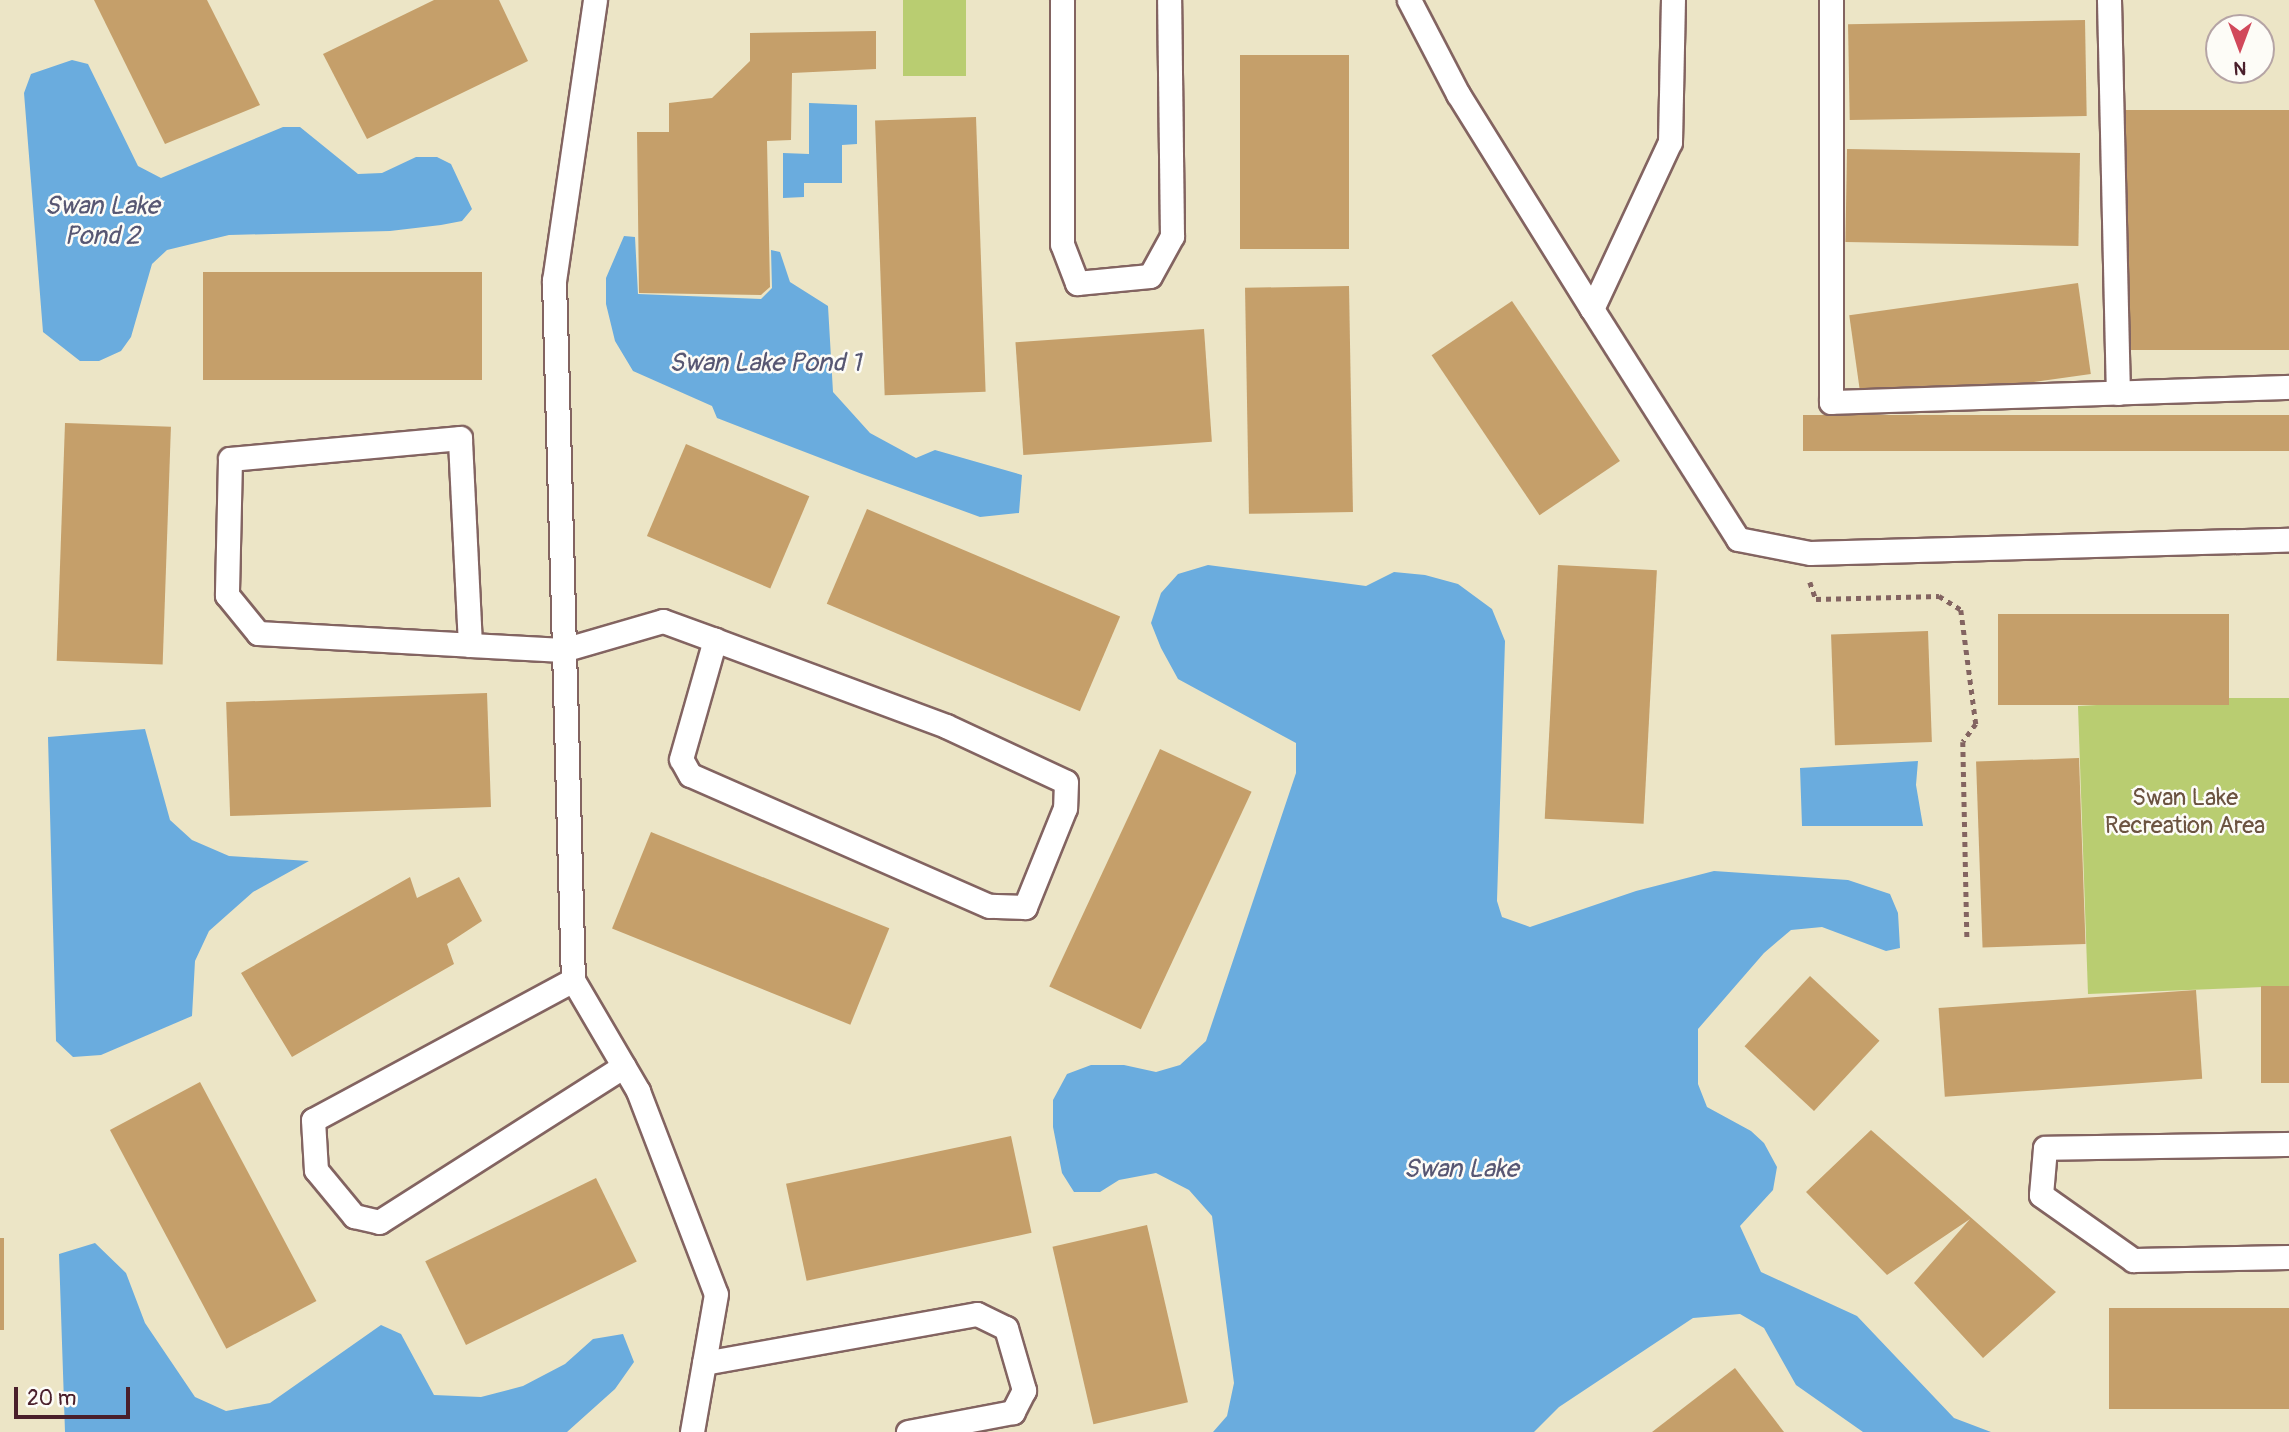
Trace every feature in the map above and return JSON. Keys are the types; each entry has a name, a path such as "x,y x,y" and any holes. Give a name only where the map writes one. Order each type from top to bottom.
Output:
{"lane":[{"path":"595,0 554,279 573,980 638,1091 716,1294 692,1432"},
{"path":"1062,0 1062,244 1077,283 1150,276 1172,236 1169,0"},
{"path":"1409,0 1458,94 1738,539 1810,553 2289,540"},
{"path":"1591,309 1670,142 1673,0"},
{"path":"1831,0 1831,402 2289,387"},
{"path":"2109,0 2118,393"},
{"path":"470,645 460,438 230,459 227,595 258,633 470,645 563,650 663,621 715,640 946,726 1066,782 1065,808 1025,907 989,906 690,775 681,759 715,640"},
{"path":"573,980 313,1120 316,1170 354,1216 379,1222 624,1066"},
{"path":"2289,1144 2045,1148 2041,1195 2133,1260 2289,1257"},
{"path":"704,1363 977,1314 1006,1328 1024,1390 1013,1412 908,1432"}],"path":[{"path":"1810,553 1810,590 1816,599 1939,597 1961,610 1976,724 1963,742 1967,940"}],"green space":[{"path":"903,0 966,0 966,76 903,76"},
{"name":"Swan Lake Recreation Area","path":"2229,698 2289,698 2289,986 2088,994 2078,706"}],"water":[{"name":"Swan Lake Pond 2","path":"72,60 88,64 138,166 161,178 283,127 300,127 358,174 382,173 416,157 437,157 451,164 472,209 462,221 441,225 390,231 229,235 167,250 152,264 131,337 121,351 99,361 80,361 43,332 24,93 31,74"},
{"path":"809,103 857,105 857,144 842,145 842,183 804,183 804,197 783,198 783,153 809,154"},
{"name":"Swan Lake Pond 1","path":"624,236 635,237 638,294 761,299 772,288 771,250 780,252 790,282 828,306 833,392 870,433 916,458 935,450 1022,475 1019,513 980,517 862,474 717,418 712,406 633,371 615,341 606,304 606,278"},
{"name":"Swan Lake","path":"1208,565 1366,586 1394,572 1425,575 1458,584 1492,609 1505,641 1497,901 1502,917 1530,927 1636,891 1714,871 1848,880 1890,894 1898,913 1900,948 1886,951 1822,927 1791,930 1764,953 1698,1029 1698,1084 1707,1107 1751,1131 1764,1143 1777,1167 1773,1190 1740,1226 1761,1272 1857,1316 1954,1418 1991,1432 1863,1432 1796,1385 1764,1328 1740,1314 1693,1318 1559,1407 1534,1432 1213,1432 1227,1416 1234,1383 1212,1216 1189,1190 1156,1173 1119,1180 1100,1192 1074,1192 1062,1173 1053,1127 1053,1100 1067,1074 1091,1065 1124,1065 1156,1072 1180,1065 1206,1041 1296,773 1296,743 1178,679 1161,648 1151,623 1161,593 1178,574"},
{"path":"145,729 170,820 192,840 229,856 309,861 253,892 209,931 195,961 192,1016 101,1055 73,1057 56,1041 48,737"},
{"path":"1918,761 1916,785 1923,826 1802,826 1800,768"},
{"path":"95,1243 126,1273 145,1323 195,1397 226,1411 270,1403 381,1325 401,1334 434,1395 481,1397 523,1386 565,1364 593,1339 623,1334 634,1362 615,1389 567,1432 65,1432 59,1254"}],"building":[{"path":"94,0 207,0 260,105 165,144"},
{"path":"434,0 499,0 528,61 367,139 323,54"},
{"path":"2085,20 2087,116 1850,120 1848,24"},
{"path":"876,31 876,69 792,73 791,140 767,141 770,287 761,295 639,293 637,132 669,132 669,103 712,98 750,61 750,33"},
{"path":"1240,55 1349,55 1349,249 1240,249"},
{"path":"2123,110 2289,110 2289,350 2123,350"},
{"path":"976,117 986,392 885,395 875,121"},
{"path":"1847,149 2080,153 2078,246 1845,242"},
{"path":"203,272 482,272 482,380 203,380"},
{"path":"2078,283 2091,374 1862,406 1849,315"},
{"path":"1349,286 1353,512 1249,514 1245,288"},
{"path":"1512,301 1620,461 1540,515 1432,355"},
{"path":"1204,329 1212,442 1023,455 1015,342"},
{"path":"1803,415 2289,415 2289,451 1803,451"},
{"path":"65,423 171,427 163,665 57,661"},
{"path":"686,444 809,496 770,588 647,536"},
{"path":"867,509 1120,616 1080,711 827,604"},
{"path":"1558,565 1657,570 1644,824 1545,819"},
{"path":"1998,614 2229,614 2229,705 1998,705"},
{"path":"1928,631 1932,742 1835,745 1831,634"},
{"path":"487,693 491,807 230,816 226,702"},
{"path":"1160,749 1252,792 1141,1029 1049,986"},
{"path":"2079,758 2085,944 1983,947 1976,762"},
{"path":"651,832 889,928 850,1025 612,928"},
{"path":"410,877 417,898 459,877 482,921 447,944 454,964 292,1057 241,973"},
{"path":"1810,976 1879,1041 1814,1111 1745,1046"},
{"path":"2261,986 2289,986 2289,1083 2261,1083"},
{"path":"2196,990 2202,1079 1945,1097 1939,1008"},
{"path":"200,1082 316,1301 226,1349 110,1130"},
{"path":"1871,1130 2056,1292 1983,1358 1914,1283 1970,1219 1887,1275 1806,1192"},
{"path":"1011,1136 1032,1233 807,1281 786,1184"},
{"path":"596,1178 637,1262 466,1345 425,1261"},
{"path":"1147,1225 1188,1402 1093,1424 1052,1247"},
{"path":"0,1238 4,1238 4,1330 0,1330"},
{"path":"2109,1308 2289,1308 2289,1409 2109,1409"},
{"path":"1735,1368 1784,1432 1652,1432"}]}
